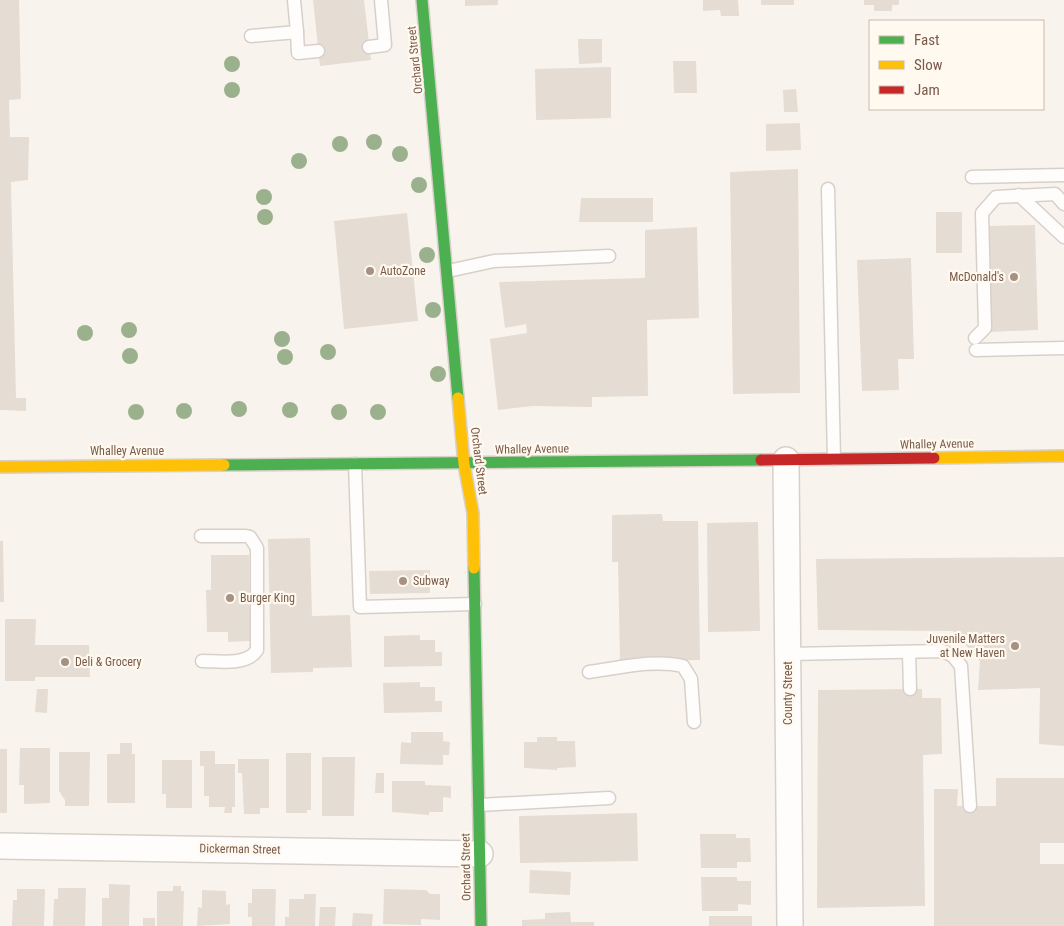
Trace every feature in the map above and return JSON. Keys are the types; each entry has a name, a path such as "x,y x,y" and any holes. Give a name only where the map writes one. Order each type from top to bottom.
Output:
{"main road":[{"name":"Orchard Street","path":"422,0 464,464 473,513 480,926"},
{"name":"Whalley Avenue","path":"0,466 464,464 1064,456"}],"street":[{"name":"County Street","path":"786,460 790,926"},
{"name":"Dickerman Street","path":"0,846 480,854"}],"lane":[{"path":"294,0 298,53 318,51"},
{"path":"369,47 385,45 381,0"},
{"path":"251,36 297,32"},
{"path":"972,177 1064,175"},
{"path":"828,190 834,459"},
{"path":"1064,204 1055,194 996,197 982,213 985,328 976,344 1064,348"},
{"path":"1019,195 1064,237"},
{"path":"448,271 494,261 609,256"},
{"path":"355,464 360,607 475,604"},
{"path":"201,536 246,536 250,537 258,548 257,650 253,656 244,660 202,662"},
{"path":"788,654 943,650 953,656 961,666 970,806"},
{"path":"908,652 910,689"},
{"path":"590,672 650,664 683,666 691,679 694,722"},
{"path":"478,805 609,798"}],"building":[{"path":"0,0 19,0 21,99 9,100 10,137 29,137 28,180 11,182 16,398 26,398 26,411 0,410"},
{"path":"313,0 364,0 371,60 320,66"},
{"path":"465,0 498,0 498,5 465,6"},
{"path":"703,0 738,0 739,16 721,16 720,10 703,11"},
{"path":"761,0 794,0 794,5 761,5"},
{"path":"864,0 899,0 899,5 892,5 892,11 874,11 874,5 864,5"},
{"path":"578,39 602,39 602,63 579,64"},
{"path":"673,61 696,61 697,93 674,93"},
{"path":"611,67 611,118 536,120 535,69"},
{"path":"796,89 798,112 784,112 783,90"},
{"path":"800,123 801,150 766,151 766,124"},
{"path":"798,169 800,393 733,394 730,172"},
{"path":"581,198 653,198 653,222 579,222"},
{"path":"936,212 962,212 962,253 936,253"},
{"path":"407,213 418,321 344,329 334,221"},
{"path":"1035,225 1038,330 990,332 989,226"},
{"path":"697,227 699,318 647,320 648,396 592,397 592,407 533,406 498,410 490,339 527,333 526,324 505,328 499,282 645,278 645,230"},
{"path":"911,258 914,359 898,359 899,390 862,391 857,260"},
{"path":"662,514 663,521 698,521 700,660 620,661 618,562 612,562 612,515"},
{"path":"758,522 760,631 708,632 707,523"},
{"path":"310,538 312,616 350,615 352,667 313,668 313,672 271,673 268,539"},
{"path":"0,541 3,541 4,602 0,602"},
{"path":"211,555 249,555 250,641 228,642 228,632 207,632 206,590 211,590"},
{"name":"Juvenile Matters at New Haven","path":"1064,557 1064,746 1039,744 1040,688 978,690 980,661 953,631 818,630 816,559"},
{"path":"430,570 430,593 370,594 369,571"},
{"path":"5,619 36,619 35,645 89,645 90,677 35,677 35,681 5,681"},
{"path":"420,635 420,640 435,640 435,652 442,652 442,666 384,667 384,636"},
{"path":"420,682 420,687 435,687 435,701 442,701 442,712 384,713 383,683"},
{"path":"37,689 48,689 47,713 35,712"},
{"path":"922,689 922,698 941,698 942,754 923,755 925,906 817,908 818,690"},
{"path":"411,732 443,732 443,741 450,742 449,755 443,755 443,765 400,764 401,742 411,743"},
{"path":"537,737 557,737 557,741 575,741 576,767 557,768 557,770 524,768 524,742 537,742"},
{"path":"120,743 132,743 132,754 135,754 135,803 107,803 107,754 120,754"},
{"path":"20,748 50,748 50,803 24,804 24,785 19,785"},
{"path":"0,749 7,749 7,813 0,813"},
{"path":"200,751 215,751 215,764 235,764 235,807 232,807 232,813 224,813 225,807 209,807 209,796 204,796 204,766 200,766"},
{"path":"59,752 90,752 89,806 65,806 65,800 59,791"},
{"path":"286,753 311,753 311,810 307,810 307,813 286,813"},
{"path":"322,757 355,757 354,816 322,816"},
{"path":"238,759 269,759 269,808 260,808 260,814 244,814 242,773 238,773"},
{"path":"162,760 192,760 192,808 166,808 166,794 162,794"},
{"path":"376,773 384,773 384,793 375,793"},
{"path":"996,778 1064,778 1064,843 1040,843 1040,864 1064,864 1064,926 934,926 934,789 958,789 957,806 996,806"},
{"path":"392,781 425,781 425,785 451,786 451,798 443,797 443,812 429,812 429,815 392,812"},
{"path":"637,813 638,861 520,863 519,816"},
{"path":"700,834 736,834 736,838 750,838 751,862 737,862 737,868 701,868"},
{"path":"530,870 571,872 570,895 529,893"},
{"path":"701,877 737,877 737,881 751,881 751,905 738,904 738,911 702,911"},
{"path":"109,884 130,885 129,926 102,926 102,898 109,898"},
{"path":"173,886 181,886 181,891 184,891 183,926 157,926 157,891 173,891"},
{"path":"58,888 86,888 85,926 53,926 54,899 58,899"},
{"path":"17,889 45,889 44,926 12,926 13,900 17,900"},
{"path":"252,889 276,889 275,926 252,926 252,917 248,917 248,903 252,903"},
{"path":"384,889 426,890 430,894 440,894 440,920 421,919 421,925 383,924"},
{"path":"202,890 226,891 226,905 230,904 230,924 197,926 198,907 202,908"},
{"path":"304,894 316,894 315,926 285,926 285,917 289,917 289,899 304,899"},
{"path":"320,907 336,907 335,926 319,926"},
{"path":"570,912 571,922 594,922 594,926 522,926 522,920 545,919 545,913"},
{"path":"353,913 373,914 372,926 352,926"},
{"path":"709,916 752,916 752,926 709,926"},
{"path":"143,918 155,918 155,926 143,926"}],"traffic: fast":[{"path":"422,0 458,398"},
{"path":"224,465 761,460"},
{"path":"474,568 481,926"}],"traffic: slow":[{"path":"458,398 464,464 473,513 474,568"},
{"path":"934,458 1064,456"},
{"path":"0,467 224,465"}],"traffic: jam":[{"path":"761,460 934,458"}],"place":[{"name":"AutoZone","path":"370,271"},
{"name":"McDonald's","path":"1014,277"},
{"name":"Subway","path":"403,581"},
{"name":"Burger King","path":"230,598"},
{"name":"Juvenile Matters at New Haven","path":"1015,646"},
{"name":"Deli & Grocery","path":"65,662"}]}
